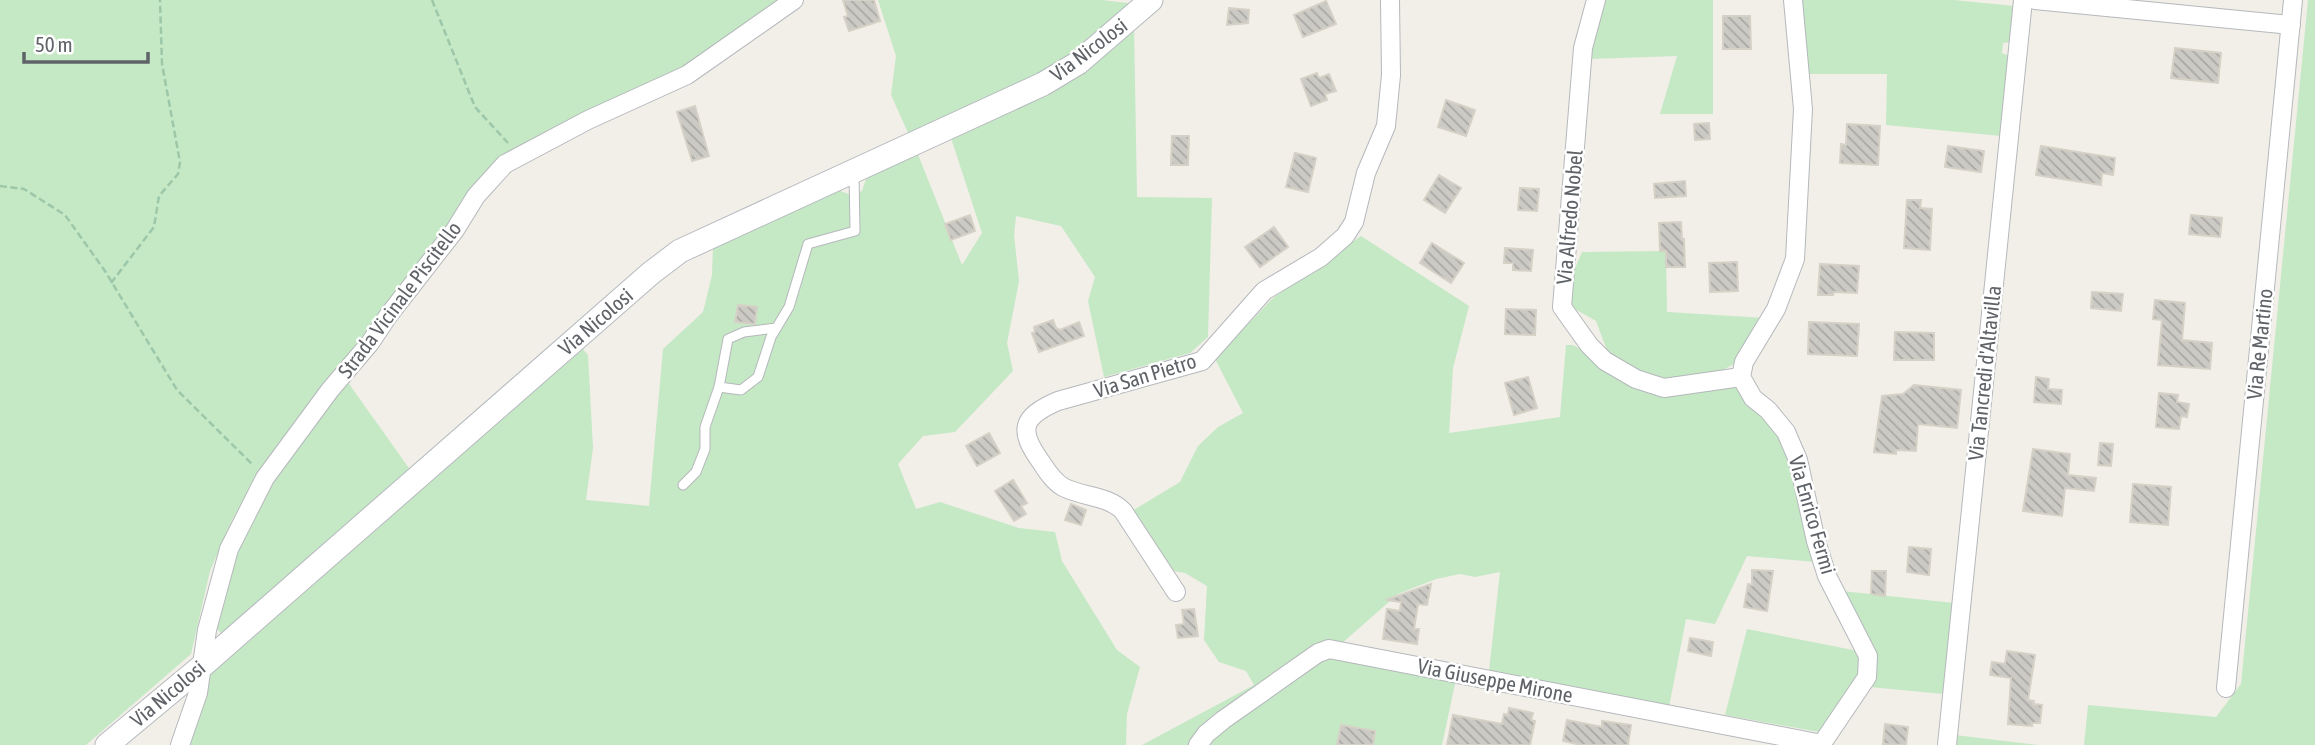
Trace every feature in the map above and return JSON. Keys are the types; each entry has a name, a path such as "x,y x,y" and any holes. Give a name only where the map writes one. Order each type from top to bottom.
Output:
{"main road":[{"name":"Via Nicolosi","path":"107,745 202,666 680,251 1043,84 1077,63 1151,0"}],"street":[{"name":"Strada Vicinale Piscitello","path":"180,745 198,693 207,630 229,549 265,478 455,230 476,196 505,164 588,120 687,75 794,0"},
{"name":"Via San Pietro","path":"1176,592 1116,503 1063,487 1053,479 1027,442 1029,420 1040,409 1058,401 1202,361 1264,291 1321,257 1345,236 1354,222 1366,173 1386,126 1391,75 1390,0"},
{"name":"Via Alfredo Nobel","path":"1597,0 1583,48 1562,307 1605,361 1636,379 1664,388 1741,377"},
{"path":"1741,377 1744,362 1776,309 1795,259 1803,110 1793,0"},
{"name":"Via Tancredi d'Altavilla","path":"1947,745 2023,0"},
{"path":"2035,0 2291,25"},
{"name":"Via Re Martino","path":"2226,688 2293,0"},
{"name":"Via Enrico Fermi","path":"1741,377 1753,398 1768,410 1786,432 1798,460 1813,532 1827,576 1868,656 1867,677 1821,744"},
{"name":"Via Giuseppe Mirone","path":"1198,745 1206,734 1223,720 1318,653 1329,649 1821,744"}],"lane":[{"path":"719,387 741,390 758,377 776,328 789,307 808,244 855,231 854,171"},
{"path":"683,485 696,472 705,449 705,427 719,387 728,338 744,332 776,328"}],"path":[{"path":"111,284 154,228 159,196 177,174 180,162 162,64 160,0"},
{"path":"432,0 475,107 519,156"},
{"path":"0,186 24,189 65,215 177,390 265,478"}],"green space":[{"path":"0,0 782,0 696,59 475,188 254,481 232,520 210,571 191,654 86,745 0,745"},
{"path":"878,0 1102,0 1135,4 1071,58 910,137 891,95 896,56"},
{"path":"1601,0 1713,0 1713,114 1660,114 1677,56 1589,59"},
{"path":"1801,0 1954,0 2014,6 2011,42 2003,43 2002,53 2009,56 2001,136 1886,125 1887,74 1807,74"},
{"path":"2308,0 2315,0 2315,745 2084,745 2088,705 2216,717 2241,684"},
{"path":"1134,24 1137,197 1212,198 1208,337 1190,353 1104,377 1088,301 1095,277 1061,226 1016,216 1014,235 1019,281 1007,343 1013,371 955,432 923,436 898,464 916,509 940,502 1019,528 1055,532 1062,561 1117,650 1140,667 1127,714 1126,745 187,745 210,672 580,346 588,355 593,448 586,500 649,506 663,349 703,312 712,275 713,246 835,189 851,195 862,191 868,173 917,152 962,265 982,233 951,138"},
{"path":"1361,236 1469,306 1453,368 1449,433 1560,417 1566,345 1573,345 1589,354 1697,392 1736,387 1786,443 1816,562 1747,556 1715,624 1686,619 1669,707 1489,671 1500,572 1475,577 1460,574 1436,579 1398,594 1341,644 1193,745 1142,745 1254,685 1246,671 1219,662 1204,640 1207,586 1185,573 1174,571 1132,511 1180,482 1198,446 1218,427 1243,413 1215,359 1273,298"},
{"path":"1666,251 1667,312 1765,318 1738,362 1715,374 1671,382 1647,377 1608,353 1596,321 1575,309 1570,300 1574,271 1582,252"},
{"path":"347,381 411,471 223,635 216,628 236,551 275,480"},
{"path":"1842,591 1954,603 1943,694 1870,687 1876,675 1875,655"},
{"path":"1747,629 1858,651 1862,664 1857,678 1819,732 1725,715"},
{"path":"1325,655 1456,679 1442,745 1204,745"},
{"path":"1955,735 2039,745 1954,745"}],"building":[{"path":"843,0 874,0 880,21 849,31 844,17 848,16"},
{"path":"1326,1 1336,24 1303,37 1294,15"},
{"path":"1229,8 1249,10 1248,23 1227,25"},
{"path":"1723,16 1750,16 1751,49 1723,49"},
{"path":"2175,48 2221,53 2218,83 2171,78"},
{"path":"1317,73 1319,78 1329,74 1336,91 1325,94 1327,100 1311,106 1301,79"},
{"path":"1446,100 1475,110 1466,136 1438,127"},
{"path":"695,106 709,156 692,161 677,112"},
{"path":"1709,123 1710,139 1695,140 1694,124"},
{"path":"1847,124 1880,126 1878,165 1840,163 1841,144 1846,145"},
{"path":"1172,136 1189,136 1188,165 1171,165"},
{"path":"1948,146 1984,151 1981,172 1945,167"},
{"path":"2041,146 2115,158 2113,175 2102,173 2101,185 2036,175"},
{"path":"1295,153 1316,158 1308,192 1286,187"},
{"path":"1439,175 1461,188 1445,213 1424,200"},
{"path":"1685,181 1686,196 1655,198 1654,184"},
{"path":"1520,188 1539,189 1537,211 1518,210"},
{"path":"1907,200 1921,200 1920,208 1932,209 1930,250 1904,248"},
{"path":"970,215 975,231 951,240 945,224"},
{"path":"2191,215 2222,218 2220,237 2189,234"},
{"path":"1681,222 1685,267 1666,267 1666,251 1660,251 1659,223"},
{"path":"1274,227 1288,247 1260,267 1245,247"},
{"path":"1432,243 1464,263 1451,283 1420,263"},
{"path":"1505,248 1533,250 1531,271 1513,270 1513,263 1504,263"},
{"path":"1737,262 1738,291 1710,292 1709,263"},
{"path":"1820,264 1859,266 1857,293 1834,292 1833,295 1818,295"},
{"path":"2092,292 2123,294 2121,311 2091,308"},
{"path":"2155,300 2185,303 2182,340 2212,343 2210,369 2158,365 2162,320 2153,319"},
{"path":"738,305 757,307 755,324 735,322"},
{"path":"1506,309 1536,310 1535,335 1505,334"},
{"path":"1053,320 1056,328 1060,330 1079,322 1084,336 1039,352 1032,333 1035,332 1034,327"},
{"path":"1809,322 1859,324 1857,356 1808,354"},
{"path":"1895,332 1934,333 1934,360 1894,360"},
{"path":"1528,377 1537,408 1514,415 1505,383"},
{"path":"2036,377 2049,379 2048,389 2062,390 2061,404 2034,402"},
{"path":"1914,385 1961,390 1957,428 1918,424 1916,451 1896,450 1896,454 1874,452 1882,396 1903,394"},
{"path":"2159,393 2178,395 2177,402 2189,404 2187,417 2181,416 2179,429 2156,427"},
{"path":"989,433 1000,453 977,466 966,446"},
{"path":"2100,443 2113,444 2111,466 2098,465"},
{"path":"2033,449 2070,454 2068,475 2096,478 2094,491 2065,488 2062,516 2023,511"},
{"path":"1013,480 1027,503 1021,506 1026,514 1014,521 995,491"},
{"path":"2133,484 2171,487 2168,525 2130,522"},
{"path":"1071,504 1086,510 1081,525 1065,520"},
{"path":"1909,547 1931,549 1929,575 1907,572"},
{"path":"1752,570 1773,571 1767,611 1744,607 1748,584 1752,585"},
{"path":"1872,571 1886,571 1885,596 1871,594"},
{"path":"1431,584 1427,605 1418,604 1414,629 1419,629 1417,644 1383,639 1387,609 1400,611 1401,602 1386,600"},
{"path":"1194,609 1198,636 1178,638 1176,625 1184,624 1182,610"},
{"path":"1690,638 1713,642 1711,656 1688,651"},
{"path":"2007,651 2035,655 2028,700 2042,705 2040,723 2032,723 2032,726 2008,724 2011,678 1990,675 1992,662 2005,664"},
{"path":"1509,708 1533,713 1531,720 1535,721 1530,745 1447,745 1453,715 1502,724 1504,714 1508,715"},
{"path":"1567,720 1602,727 1602,721 1631,725 1628,745 1581,745 1563,741"},
{"path":"1885,724 1908,727 1906,745 1883,744"},
{"path":"1341,725 1375,731 1373,745 1337,745"}]}
